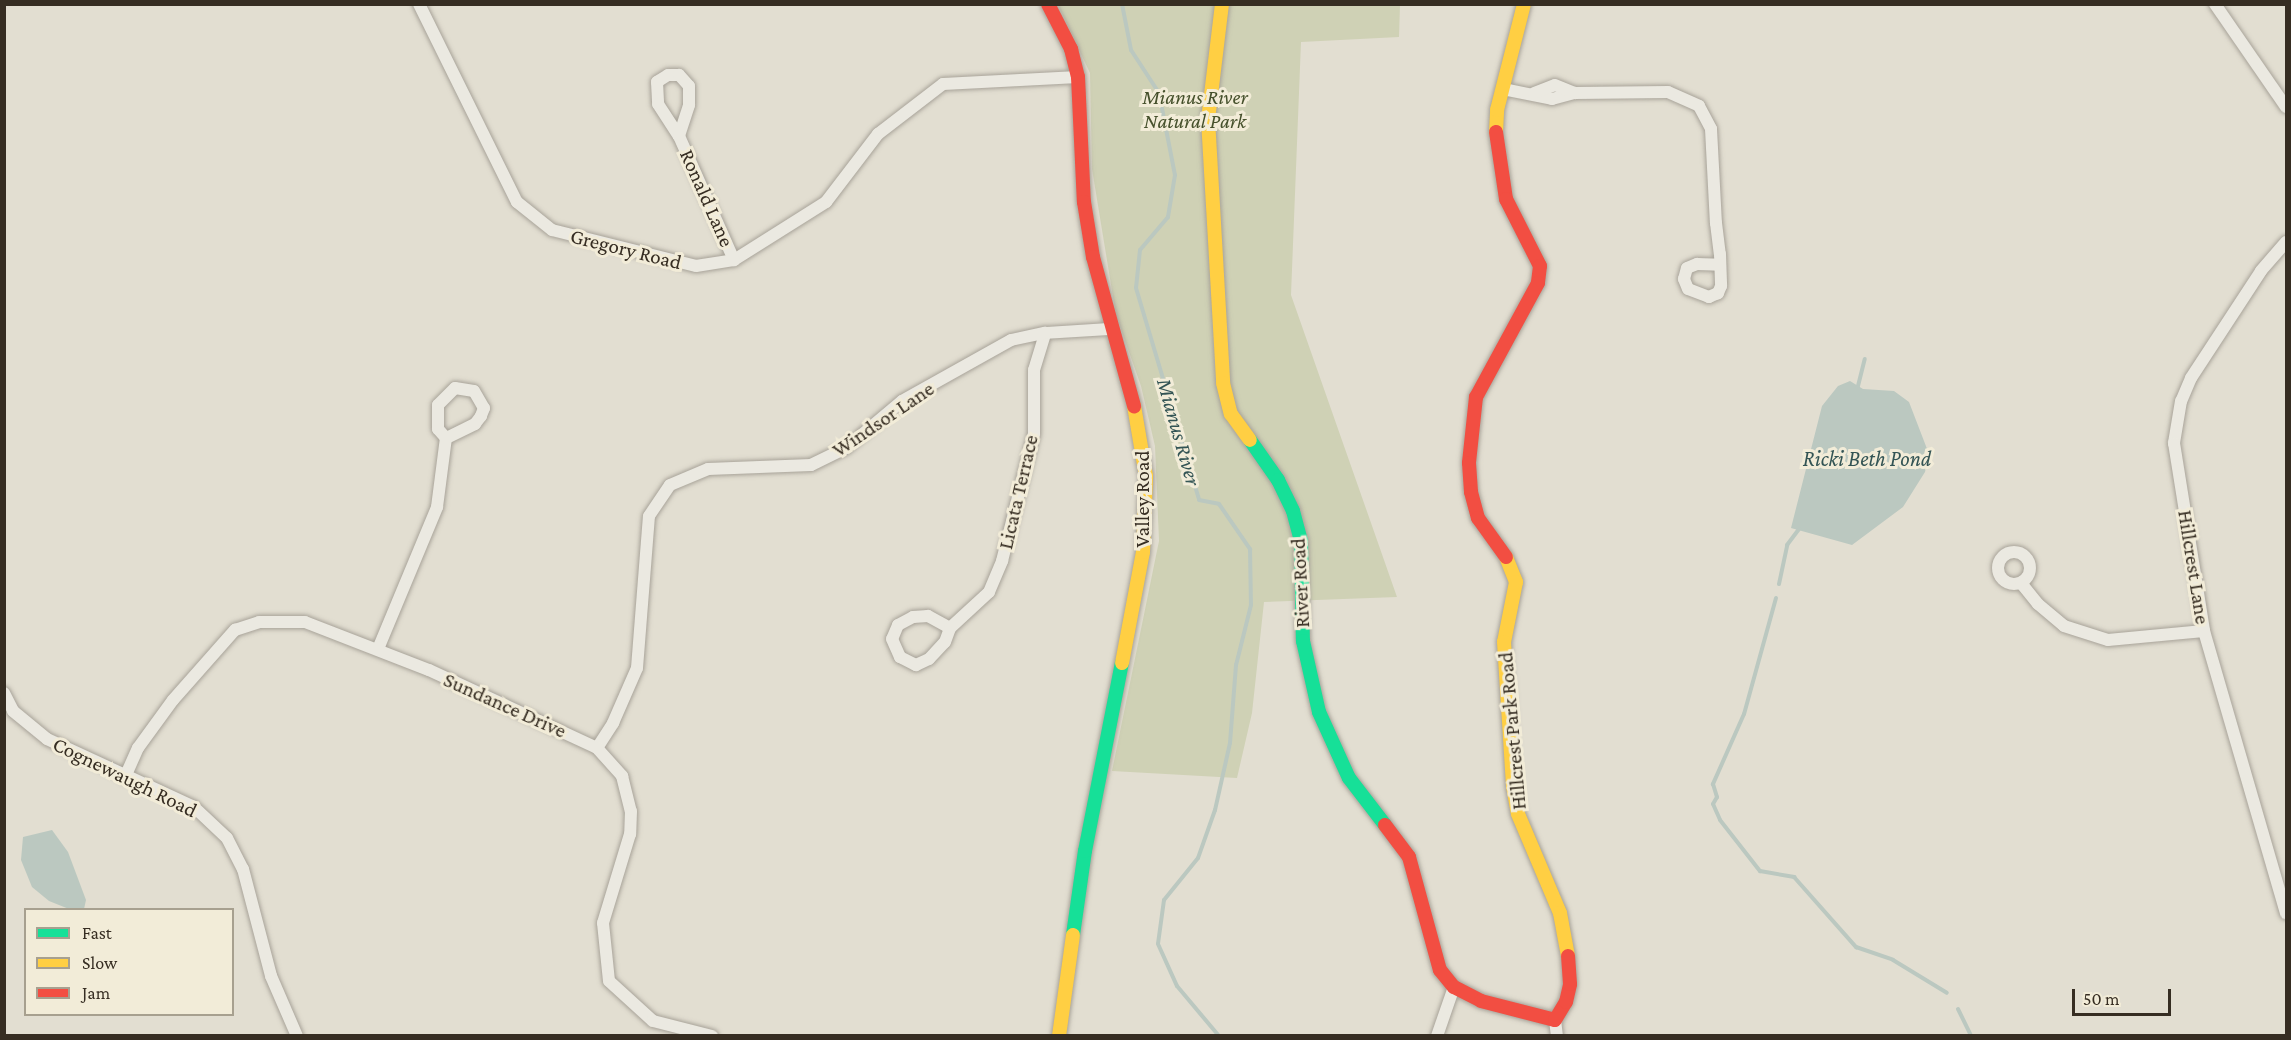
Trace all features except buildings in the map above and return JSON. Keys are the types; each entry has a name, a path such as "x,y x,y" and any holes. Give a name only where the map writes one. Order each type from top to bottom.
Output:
{"street":[{"name":"Gregory Road","path":"419,4 517,202 552,230 696,266 734,260 826,202 879,134 943,84 1078,76"},
{"name":"Valley Road","path":"1048,4 1071,49 1078,76 1084,202 1112,329 1142,440 1146,513 1143,552 1085,851 1059,1035"},
{"name":"River Road","path":"1222,4 1208,118 1223,383 1232,414 1278,480 1293,512 1301,541 1303,641 1319,712 1349,778 1409,857 1418,878 1432,951 1440,970 1454,987 1480,1001 1555,1020"},
{"name":"Hillcrest Park Road","path":"1524,4 1503,89 1496,136 1506,199 1540,266 1538,283 1476,398 1471,492 1478,519 1509,561 1516,582 1504,642 1513,786 1518,814 1560,913 1567,943 1570,984 1566,1002 1555,1020"},
{"path":"2216,4 2286,107"},
{"name":"Ronald Lane","path":"679,136 689,105 689,86 679,75 668,75 661,77 655,92 679,136 734,260"},
{"path":"1503,89 1534,93 1552,99 1575,93 1668,92 1699,106 1711,129 1720,265"},
{"name":"Hillcrest Lane","path":"2286,242 2261,271 2191,378 2176,424 2174,443 2204,631 2286,914"},
{"path":"1045,333 1112,329"},
{"name":"Licata Terrace","path":"950,628 928,616 913,616 898,625 892,639 900,657 915,665 929,659 945,642 950,628 989,592 1002,561 1034,434 1034,370 1045,333"},
{"name":"Windsor Lane","path":"597,748 613,723 637,668 649,516 670,485 708,469 811,465 846,448 902,401 1011,340 1045,333"},
{"path":"378,649 437,507 446,438"},
{"path":"2021,583 2038,604 2064,626 2108,640 2204,631"},
{"name":"Sundance Drive","path":"125,777 138,748 173,700 236,630 259,622 305,622 378,649 597,748 622,776 631,811 624,860 603,923 609,981 653,1021 712,1035"},
{"name":"Cognewaugh Road","path":"4,693 13,711 47,739 194,807 235,849 271,976 297,1035"},
{"path":"1437,1035 1454,987"},
{"path":"1555,1020 1557,1035"}],"green space":[{"name":"Mianus River Natural Park","path":"1058,5 1400,5 1399,37 1301,42 1291,295 1397,597 1264,602 1252,713 1237,778 1112,771 1159,541 1155,446 1141,386 1116,315 1092,169 1090,73"}],"water":[{"name":"Ricki Beth Pond","path":"1850,381 1863,389 1894,391 1909,402 1929,454 1925,472 1903,507 1852,545 1791,528 1822,406 1838,386"},
{"path":"52,830 68,852 86,900 84,908 66,908 49,901 32,887 21,860 23,837"}],"waterway":[{"name":"Mianus River","path":"1122,4 1131,50 1159,93 1175,175 1168,217 1140,250 1136,288 1199,500 1219,504 1250,549 1251,605 1236,665 1230,743 1215,810 1198,858 1164,900 1158,944 1177,986 1219,1036"},
{"path":"1857,390 1865,359"},
{"path":"1779,584 1787,545 1799,529"},
{"path":"1776,598 1744,714 1713,784 1717,797 1713,804 1720,820 1760,871 1794,877 1856,947 1893,960 1947,993"},
{"path":"1958,1009 1971,1036"}],"traffic: fast":[{"path":"1250,440 1278,480 1293,511 1301,541 1303,641 1319,712 1349,778 1385,825"},
{"path":"1073,935 1085,851 1122,663"}],"traffic: slow":[{"path":"1222,4 1208,119 1223,383 1231,414 1250,440"},
{"path":"1496,132 1497,110 1524,4"},
{"path":"1122,663 1143,552 1146,476 1134,406"},
{"path":"1506,557 1516,582 1504,642 1513,786 1518,814 1560,913 1568,956"},
{"path":"1059,1036 1073,935"}],"traffic: jam":[{"path":"1048,4 1071,49 1078,77 1084,202 1093,257 1134,406"},
{"path":"1496,132 1506,199 1540,266 1538,283 1476,397 1469,463 1471,492 1478,518 1506,557"},
{"path":"1385,825 1409,857 1440,970 1454,987 1481,1001 1555,1020 1566,1002 1570,984 1568,956"}]}
